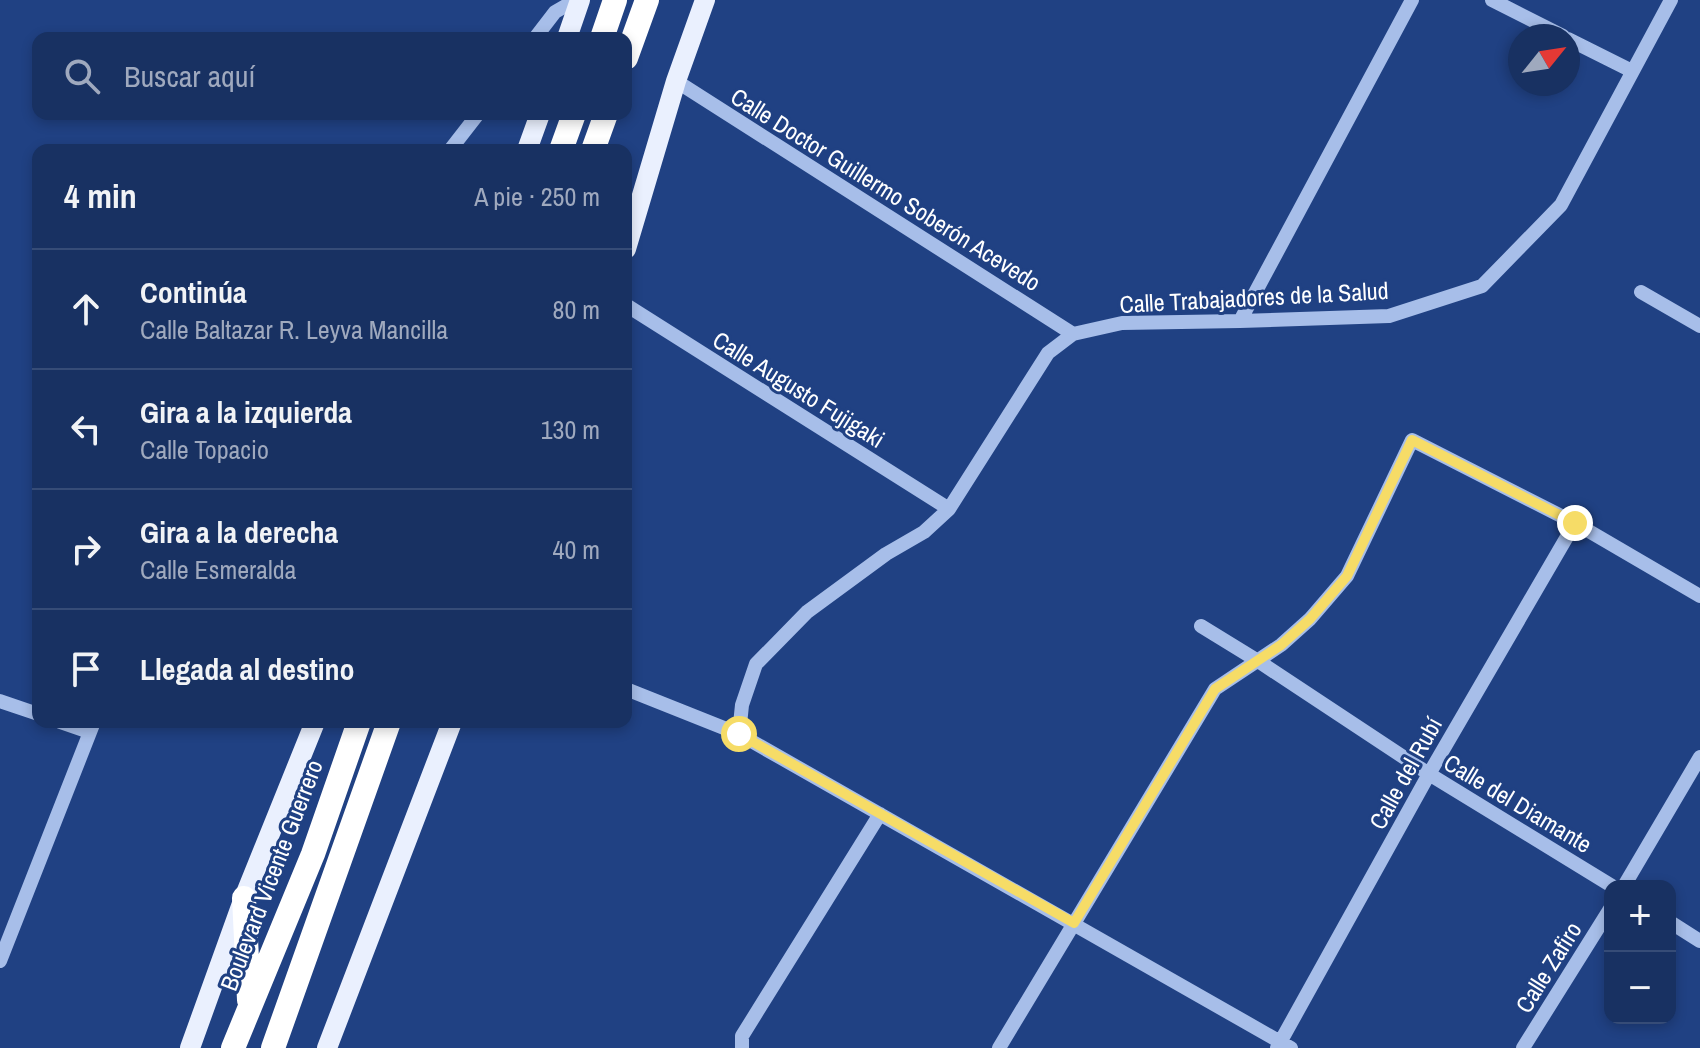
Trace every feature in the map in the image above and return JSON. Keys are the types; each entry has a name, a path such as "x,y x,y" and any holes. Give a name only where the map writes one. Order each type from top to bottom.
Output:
{"highway":[{"path":"604,32 615,0"},
{"path":"632,41 647,0"},
{"path":"563,144 572,120"},
{"path":"595,144 604,120"},
{"name":"Boulevard Vicente Guerrero","path":"233,1048 313,854 357,728"},
{"path":"273,1048 387,728"},
{"path":"244,898 250,1005"}],"main road":[{"path":"569,32 578,0"},
{"path":"632,229 676,81 705,0"},
{"path":"529,144 538,120"},
{"name":"Boulevard Vicente Guerrero","path":"190,1048 244,898 313,728"},
{"path":"327,1048 450,728"}],"street":[{"path":"540,32 555,12 578,0"},
{"path":"1240,321 1412,0"},
{"path":"1492,0 1539,24"},
{"name":"Calle Trabajadores de la Salud","path":"739,734 742,705 756,664 807,612 886,554 924,532 949,509 1048,353 1073,334 1122,323 1389,316 1482,286 1561,205 1671,0"},
{"path":"1580,45 1632,71"},
{"name":"Calle Doctor Guillermo Soberón Acevedo","path":"676,81 1073,334"},
{"path":"455,144 473,120"},
{"path":"1641,292 1700,326"},
{"name":"Calle Augusto Fujigaki","path":"632,309 949,509"},
{"path":"999,1048 1215,689 1281,645 1310,619 1347,576 1412,440 1575,523 1700,596"},
{"name":"Calle del Rubí","path":"1283,1046 1429,774 1575,523"},
{"name":"Calle del Diamante","path":"1201,626 1429,774 1604,881"},
{"path":"632,691 739,734 1074,923 1283,1046"},
{"path":"0,701 32,712"},
{"path":"0,961 92,728"},
{"path":"1628,880 1700,757"},
{"path":"742,1048 742,1036 880,814"},
{"name":"Calle Zafiro","path":"1523,1048 1604,919"},
{"path":"1676,926 1700,941"}],"route":[{"path":"739,734 1074,923 1215,689 1281,645 1310,619 1347,576 1412,440 1575,523"}]}
